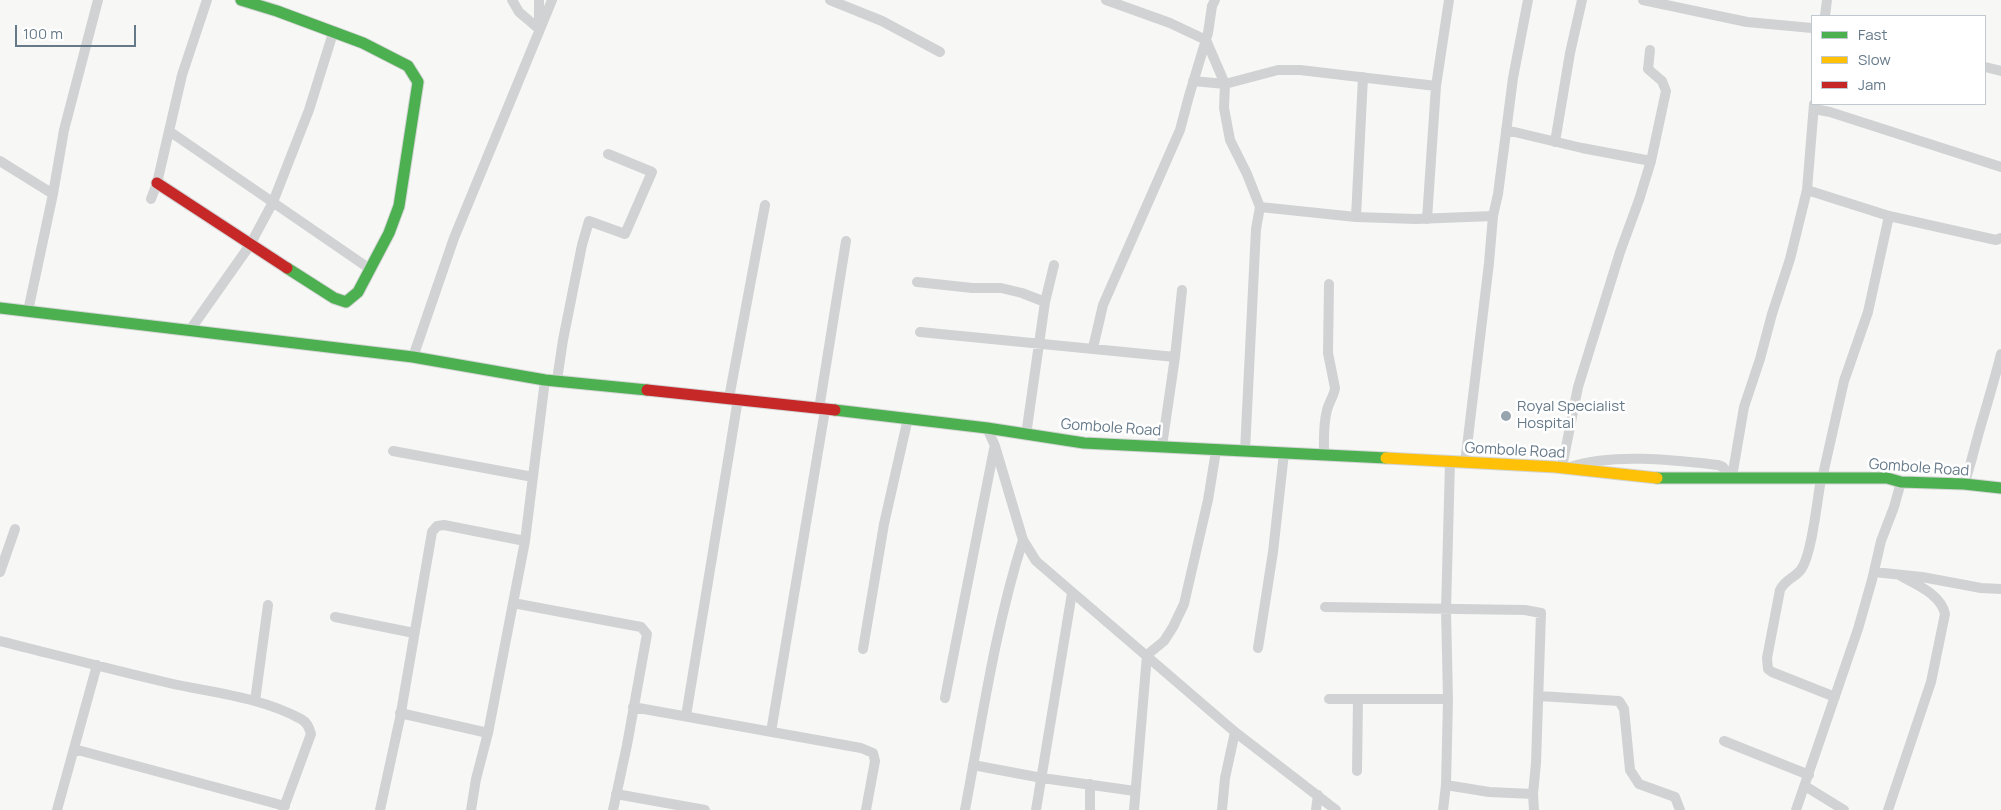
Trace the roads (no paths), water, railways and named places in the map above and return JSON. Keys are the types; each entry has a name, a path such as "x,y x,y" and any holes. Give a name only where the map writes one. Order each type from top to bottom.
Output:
{"street":[{"path":"28,311 53,194 64,130 98,0"},
{"path":"152,199 182,75 207,0"},
{"path":"157,183 334,298 346,302 358,292 389,233 400,206 418,82 414,73 408,66 363,43 277,10 241,0"},
{"path":"512,0 519,12 539,29"},
{"path":"539,0 539,29"},
{"path":"413,357 454,238 552,0"},
{"path":"830,0 882,21 940,52"},
{"path":"1106,0 1170,23 1206,40 1225,84 1224,108 1228,133 1248,174 1260,207 1256,229 1245,451"},
{"path":"1093,348 1103,305 1180,130 1206,40 1212,6 1215,0"},
{"path":"1427,219 1436,86 1449,0"},
{"path":"1465,463 1490,263 1493,216 1498,194 1513,78 1528,0"},
{"path":"1555,142 1570,53 1582,0"},
{"path":"1825,15 1827,0"},
{"path":"1649,1 1747,22 1811,28"},
{"path":"190,330 250,245 273,202 308,110 333,33"},
{"path":"1650,50 1648,69 1662,81 1666,91 1651,161 1617,261 1578,387 1564,468 1588,462 1617,459 1718,465 1723,467 1731,477"},
{"path":"1986,67 2001,72"},
{"path":"1194,81 1225,84 1278,70 1300,70 1436,86"},
{"path":"1356,217 1363,77"},
{"path":"1731,477 1744,407 1790,259 1807,190 1814,106 2001,167"},
{"path":"1506,130 1651,161"},
{"path":"169,131 370,269"},
{"path":"557,380 582,245 589,221 625,234 652,172 608,154"},
{"path":"0,160 53,194"},
{"path":"1807,190 1889,216 1996,240 2001,238"},
{"path":"686,716 765,205"},
{"path":"1260,207 1356,217 1427,219 1493,216"},
{"path":"1835,697 1772,672 1768,668 1768,658 1780,590 1784,583 1802,568 1807,558 1821,480 1844,381 1868,312 1889,216"},
{"path":"771,732 822,409 846,240"},
{"path":"1026,435 1045,302 1054,265"},
{"path":"917,282 972,288 1000,288 1022,293 1045,302"},
{"path":"1324,455 1324,426 1327,408 1335,388 1328,353 1329,284"},
{"path":"1162,446 1175,358 1182,290"},
{"name":"Gombole Road","path":"0,308 67,318 190,330 317,347 413,357 545,380 734,398 908,418 1084,443 1564,468 1663,480 1731,477 1821,480 1887,478 1901,482 1964,484 2001,488"},
{"path":"920,332 1093,348 1175,358"},
{"path":"1964,484 1972,463 1980,426 2001,354"},
{"path":"471,810 476,779 488,733 525,541 545,380"},
{"path":"1990,397 2001,391"},
{"path":"864,649 884,524 908,418"},
{"path":"987,428 995,446 1023,540 1036,561 1235,732 1336,810"},
{"path":"945,698 995,446"},
{"path":"393,451 533,477"},
{"path":"1134,810 1147,655 1164,641 1184,604 1208,500 1216,451"},
{"path":"1258,648 1284,453"},
{"path":"1443,810 1446,784 1448,699 1446,610 1450,462"},
{"path":"1796,810 1858,629 1881,541 1901,482"},
{"path":"380,810 400,713 432,532 437,526 525,541"},
{"path":"0,572 15,529"},
{"path":"965,810 995,644 1023,540"},
{"path":"1874,572 1981,588 2001,589"},
{"path":"1888,810 1931,682 1945,614 1944,606 1932,595 1899,575"},
{"path":"1036,810 1072,593"},
{"path":"513,603 641,627 647,634 613,810"},
{"path":"255,701 268,605"},
{"path":"1325,607 1525,610 1541,613 1539,696 1533,794 1534,810"},
{"path":"335,617 414,633"},
{"path":"0,641 169,683 255,701 303,720 309,726 311,734 284,808 74,749"},
{"path":"57,810 97,665"},
{"path":"1539,696 1619,701 1624,709 1630,770 1639,784 1675,797 1680,810"},
{"path":"1329,699 1448,699"},
{"path":"1358,699 1358,771"},
{"path":"633,707 861,748 873,752 875,761 866,810"},
{"path":"400,713 488,733"},
{"path":"1222,810 1225,778 1235,732"},
{"path":"1724,741 1809,775"},
{"path":"973,766 1135,791"},
{"path":"1090,784 1090,810"},
{"path":"1446,784 1489,792 1533,794"},
{"path":"1805,786 1844,810"},
{"path":"616,794 705,810"},
{"path":"1316,810 1318,795"}],"place":[{"name":"Royal Specialist Hospital","path":"1506,416"}]}
